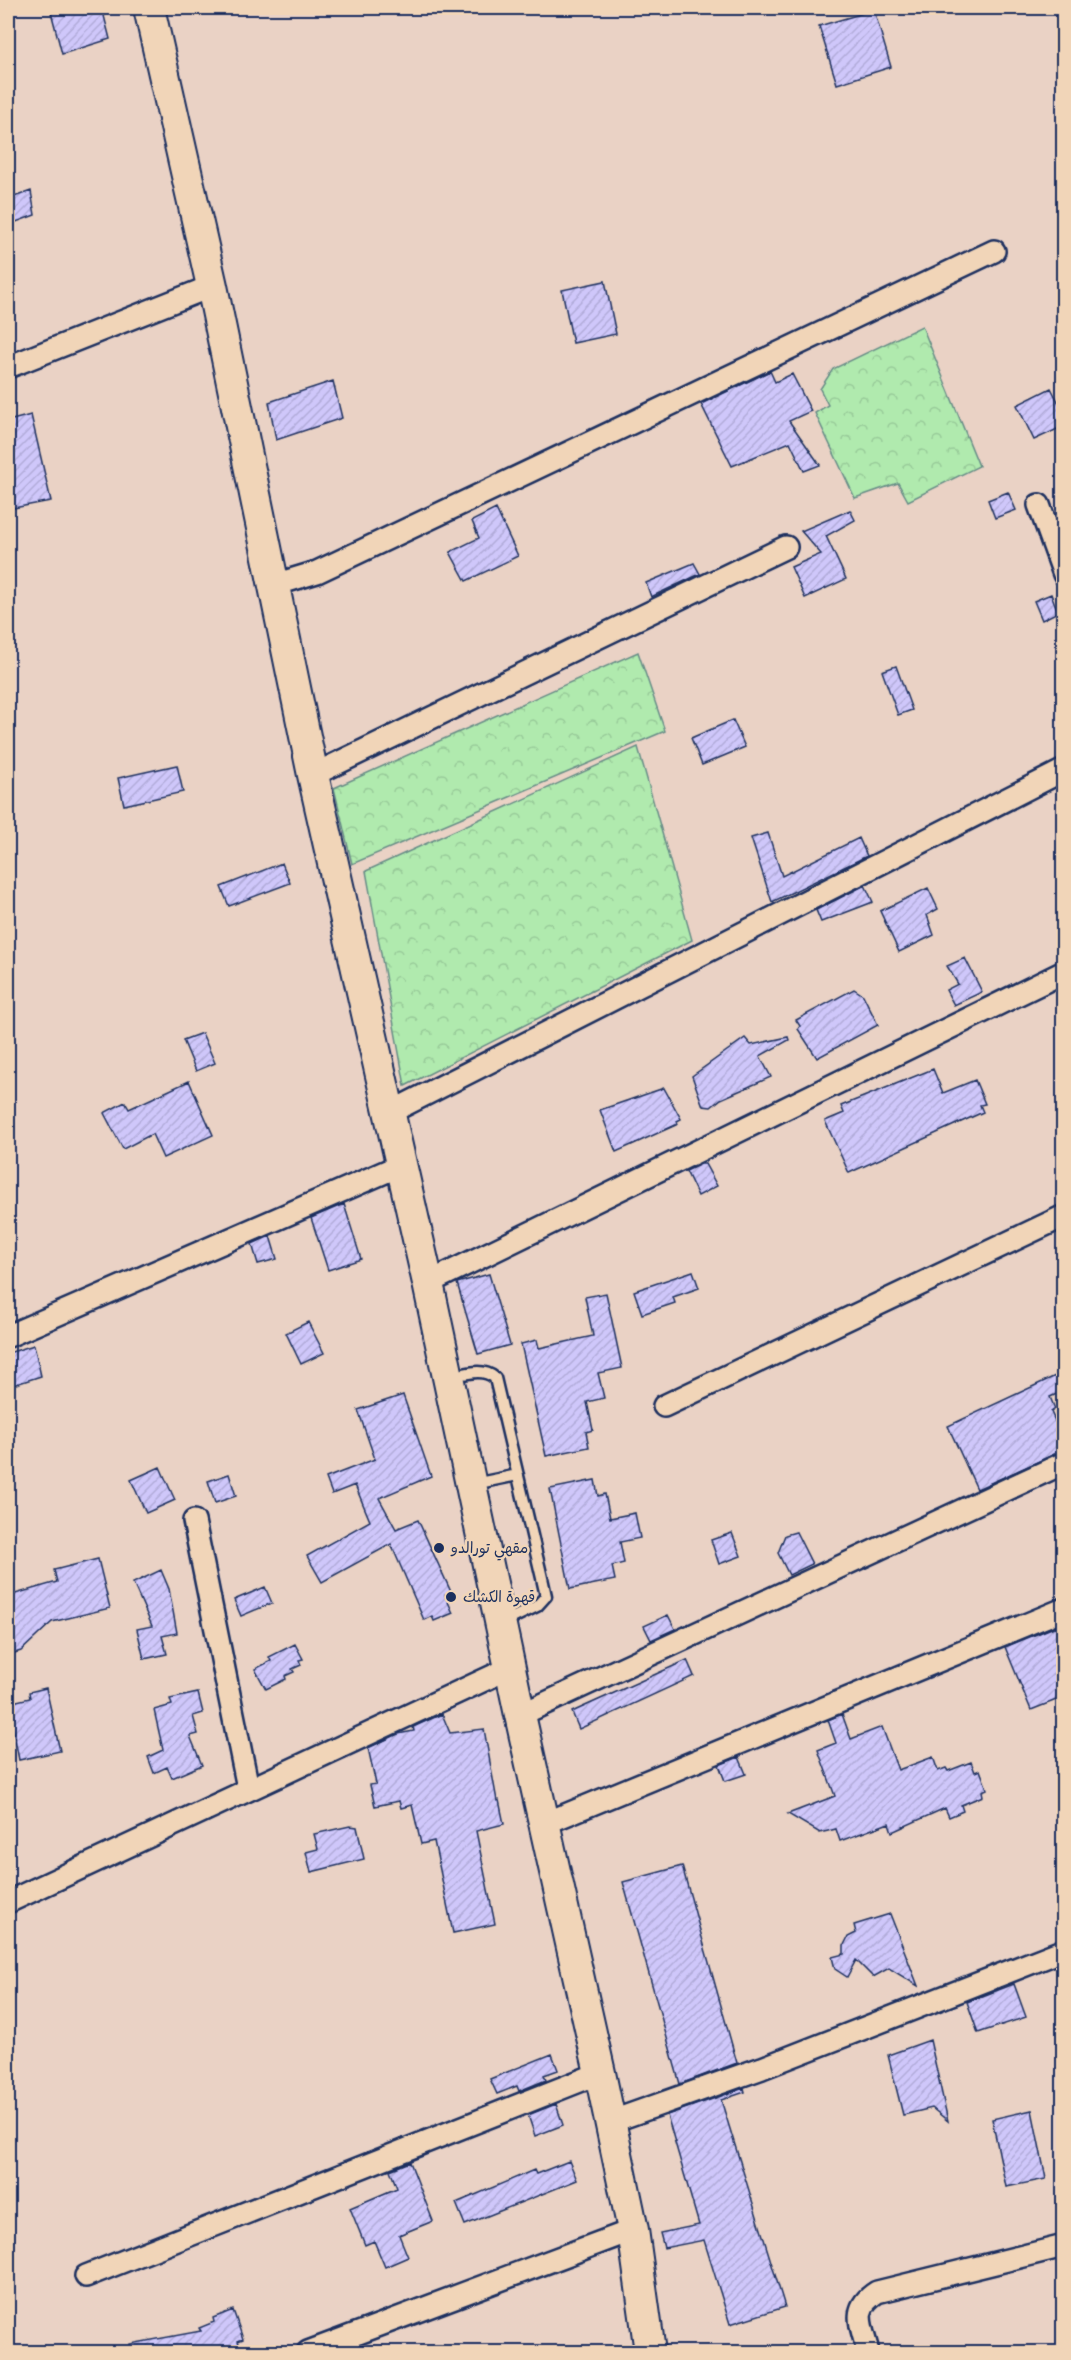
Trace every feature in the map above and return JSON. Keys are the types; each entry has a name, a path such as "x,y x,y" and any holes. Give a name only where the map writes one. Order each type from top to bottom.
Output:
{"main road":[{"path":"149,8 212,286 313,775 428,1282 512,1667 520,1715 546,1823 600,2073 633,2230 650,2352"}],"street":[{"path":"273,585 317,572 994,251"},
{"path":"8,367 212,286"},
{"path":"1039,505 1064,574"},
{"path":"313,775 786,547"},
{"path":"389,1113 1064,770"},
{"path":"428,1282 1064,972"},
{"path":"8,1336 401,1165"},
{"path":"664,1406 1064,1215"},
{"path":"520,1715 1064,1463"},
{"path":"194,1521 248,1788"},
{"path":"546,1823 1064,1609"},
{"path":"8,1902 248,1788 512,1667"},
{"path":"610,2122 762,2068 1064,1950"},
{"path":"86,2276 600,2073"},
{"path":"308,2352 633,2230"},
{"path":"868,2352 859,2313 863,2301 877,2292 1064,2246"}],"lane":[{"path":"449,1377 488,1372 495,1378 546,1596 537,1606 502,1623"},
{"path":"472,1484 518,1475"}],"green space":[{"path":"922,326 979,466 908,501 898,483 855,498 815,413 828,405 820,389 833,369"},
{"path":"638,652 665,731 352,864 334,788"},
{"path":"638,747 692,940 405,1086 366,871"}],"building":[{"path":"50,8 102,8 110,39 62,54"},
{"path":"874,10 891,67 837,84 819,26"},
{"path":"31,191 35,215 8,225 8,199"},
{"path":"605,281 616,334 573,343 562,290"},
{"path":"770,371 775,382 792,374 811,411 789,421 820,465 804,471 790,442 732,466 701,404"},
{"path":"333,381 342,418 276,440 269,402"},
{"path":"1051,388 1064,413 1064,426 1034,440 1017,405"},
{"path":"31,415 51,501 8,509 8,421"},
{"path":"1008,492 1016,510 995,518 988,500"},
{"path":"496,509 518,556 466,581 450,552 479,538 472,521"},
{"path":"850,510 855,520 826,536 846,579 805,598 791,567 821,554 801,531"},
{"path":"694,563 700,574 651,597 646,583"},
{"path":"1051,594 1058,612 1042,620 1034,601"},
{"path":"896,666 912,710 898,715 882,671"},
{"path":"733,720 745,747 702,765 691,738"},
{"path":"177,765 183,792 124,805 118,778"},
{"path":"768,833 782,876 859,838 867,856 772,902 751,838"},
{"path":"282,863 290,883 229,906 221,887"},
{"path":"865,885 873,902 821,922 816,910"},
{"path":"928,888 938,909 927,915 934,935 899,952 880,911"},
{"path":"965,958 982,992 954,1005 946,990 958,984 947,966"},
{"path":"854,989 863,995 878,1025 817,1058 798,1029 800,1026 796,1020"},
{"path":"202,1033 215,1063 196,1071 183,1040"},
{"path":"788,1037 789,1040 760,1056 771,1077 721,1099 711,1107 703,1106 692,1076 745,1038 751,1045"},
{"path":"933,1069 943,1093 975,1080 985,1104 980,1105 983,1112 849,1173 825,1121 844,1113 841,1106"},
{"path":"189,1081 213,1135 163,1158 152,1134 123,1149 104,1113 125,1102 129,1109"},
{"path":"664,1088 681,1119 677,1121 678,1124 616,1152 600,1110"},
{"path":"705,1164 717,1186 698,1196 686,1171"},
{"path":"344,1204 361,1259 328,1270 311,1218"},
{"path":"270,1236 277,1259 258,1264 252,1244"},
{"path":"693,1271 699,1288 673,1297 675,1303 642,1314 634,1291"},
{"path":"489,1274 510,1345 478,1354 457,1283"},
{"path":"606,1293 622,1368 598,1373 604,1398 587,1402 593,1430 586,1432 589,1447 546,1456 521,1344 537,1340 539,1348 593,1336 585,1297"},
{"path":"308,1322 324,1353 301,1364 286,1333"},
{"path":"34,1345 41,1376 13,1385 12,1381 8,1383 8,1353"},
{"path":"1064,1372 1064,1391 1050,1397 1055,1409 1051,1412 1064,1441 1064,1450 977,1489 948,1426"},
{"path":"403,1395 431,1476 379,1498 396,1529 418,1520 451,1592 445,1595 453,1613 434,1621 432,1616 424,1620 391,1544 322,1582 307,1556 370,1521 355,1485 332,1494 326,1478 375,1459 358,1410"},
{"path":"160,1467 175,1500 146,1513 131,1480"},
{"path":"229,1474 236,1496 215,1503 208,1481"},
{"path":"595,1480 598,1496 605,1494 610,1518 635,1513 640,1538 620,1542 624,1563 612,1566 615,1580 570,1589 550,1489"},
{"path":"796,1532 812,1564 789,1575 778,1553 785,1535"},
{"path":"732,1533 741,1556 719,1564 711,1540"},
{"path":"98,1559 110,1608 52,1622 21,1651 8,1655 8,1596 57,1582 54,1570"},
{"path":"161,1570 169,1589 177,1633 162,1636 167,1654 144,1659 137,1629 152,1626 133,1583"},
{"path":"265,1587 272,1603 241,1616 234,1600"},
{"path":"668,1615 675,1629 651,1640 644,1626"},
{"path":"1064,1623 1064,1697 1031,1710 1005,1647"},
{"path":"295,1644 303,1659 299,1660 301,1665 292,1669 294,1672 285,1676 286,1679 266,1689 255,1669 271,1661 269,1657"},
{"path":"687,1660 694,1676 579,1729 572,1712"},
{"path":"46,1688 60,1751 19,1760 8,1703 30,1698 29,1692"},
{"path":"198,1693 203,1713 193,1716 198,1734 190,1736 202,1765 172,1778 167,1767 154,1773 148,1757 163,1750 154,1710 172,1705 170,1699"},
{"path":"442,1714 450,1733 484,1729 497,1801 499,1800 504,1824 476,1831 495,1924 453,1933 434,1841 421,1844 412,1805 401,1808 399,1801 375,1806 370,1785 376,1784 368,1748 398,1734 414,1731 413,1727"},
{"path":"842,1714 851,1739 882,1727 898,1770 933,1757 938,1771 946,1768 948,1771 971,1762 975,1772 980,1770 987,1789 982,1791 983,1796 961,1805 963,1811 949,1817 945,1808 892,1832 889,1823 840,1841 836,1829 820,1833 788,1814 835,1796 818,1750 836,1743 828,1720"},
{"path":"739,1757 746,1774 725,1781 719,1765"},
{"path":"350,1826 357,1827 364,1859 311,1872 306,1852 318,1849 314,1834"},
{"path":"682,1866 737,2063 680,2084 623,1882"},
{"path":"890,1914 918,1986 889,1968 873,1977 856,1960 847,1977 835,1969 832,1957 844,1954 844,1945 848,1937 856,1933 854,1925"},
{"path":"1014,1984 1026,2017 978,2033 967,2002"},
{"path":"930,2040 948,2121 932,2108 903,2115 888,2055"},
{"path":"552,2054 558,2070 544,2075 546,2080 519,2091 517,2086 497,2094 490,2079"},
{"path":"744,2088 745,2092 721,2100 785,2307 730,2324 704,2240 664,2248 660,2233 699,2225 667,2115"},
{"path":"556,2104 563,2125 535,2136 528,2115"},
{"path":"1032,2110 1046,2179 1006,2187 992,2119"},
{"path":"569,2161 577,2180 465,2225 456,2203 534,2170 536,2174"},
{"path":"410,2162 433,2221 399,2235 408,2257 385,2267 374,2241 365,2245 350,2208 397,2188 390,2170"},
{"path":"233,2310 243,2339 238,2341 242,2352 131,2352 130,2344 201,2331 199,2328 214,2322 213,2318"}],"place":[{"name":"مقهي تورالدو","path":"439,1548"},
{"name":"قهوة الكشك","path":"451,1597"}]}
